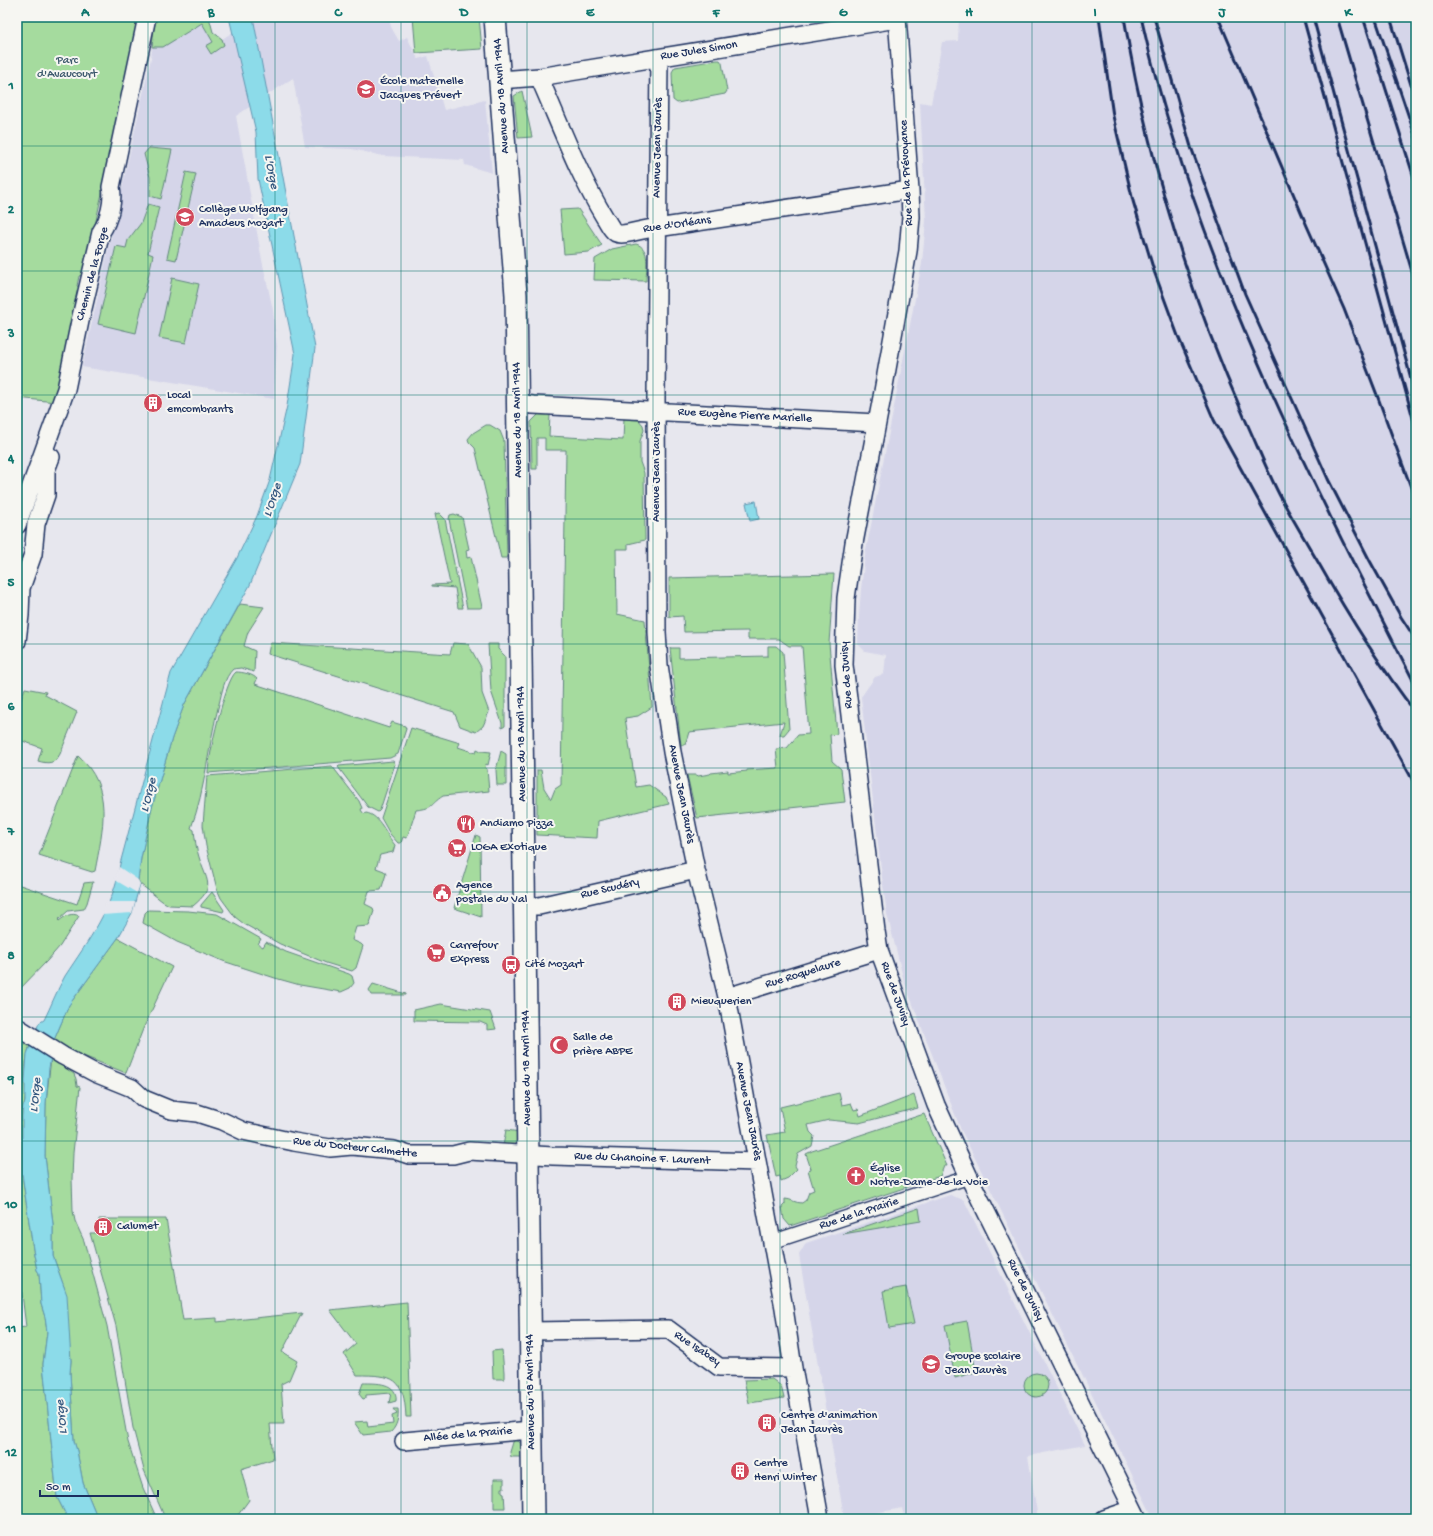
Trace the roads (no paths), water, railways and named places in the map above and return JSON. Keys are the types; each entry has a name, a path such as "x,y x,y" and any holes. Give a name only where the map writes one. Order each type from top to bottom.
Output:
{"street":[{"name":"Chemin de la Forge","path":"17,525 66,389 101,232 106,226 113,196 111,187 147,17"},
{"name":"Avenue du 18 Avril 1944","path":"495,17 516,281 533,1519"},
{"name":"Rue Jules Simon","path":"500,80 539,77 897,18"},
{"name":"Rue de la Prévoyance","path":"877,423 908,251 911,218 897,18"},
{"name":"Avenue Jean Jaurès","path":"659,58 656,411 657,632 659,665 672,752 696,870 727,998 772,1242 820,1519"},
{"name":"Rue d'Orléans","path":"539,77 578,164 601,210 614,232 620,234 650,228 910,190"},
{"name":"Rue Eugène Pierre Marielle","path":"517,402 533,405 877,423"},
{"path":"17,641 20,615 20,588 34,554 36,524 46,495 46,470 61,427 56,419"},
{"name":"Rue de Juvisy","path":"877,423 854,543 846,598 844,665 879,950 936,1105 969,1177 1136,1514"},
{"name":"Rue Scudéry","path":"524,906 539,906 696,870"},
{"name":"Rue Roquelaure","path":"727,998 879,950"},
{"name":"Rue du Docteur Calmette","path":"20,1030 95,1073 132,1088 144,1099 171,1110 197,1113 222,1121 243,1131 330,1148 352,1146 394,1150 409,1155 453,1155 469,1151 527,1154"},
{"name":"Rue du Chanoine F. Laurent","path":"527,1154 757,1162"},
{"name":"Rue de la Prairie","path":"772,1242 969,1177"},
{"name":"Rue Isabey","path":"530,1330 668,1329 719,1367 793,1368"},
{"name":"Allée de la Prairie","path":"404,1441 531,1430"},
{"path":"1104,1519 1136,1514"}],"water":[{"name":"L'Orge","path":"229,17 253,17 315,348 300,464 250,585 184,705 172,738 151,811 141,858 138,880 140,884 132,913 118,938 69,1005 54,1040 49,1068 46,1103 45,1156 53,1224 53,1256 67,1295 74,1441 83,1483 98,1519 68,1519 57,1497 43,1364 47,1332 41,1304 39,1273 37,1270 33,1249 22,1174 22,1116 25,1102 27,1054 39,1023 44,1020 62,981 91,937 112,895 171,673 237,558 257,516 270,480 287,406 295,354 258,179 256,132"},
{"path":"756,501 759,519 750,521 746,503"}],"railway":[{"path":"1099,17 1113,116 1133,201 1154,271 1178,336 1214,420 1416,786"},
{"path":"1124,17 1133,69 1157,172 1188,272 1224,371 1275,487 1364,639 1389,677 1416,713"},
{"path":"1141,17 1164,105 1191,191 1222,276 1257,360 1295,442 1334,524 1416,686"},
{"path":"1154,17 1191,147 1245,294 1328,479 1370,561 1401,617 1416,640"},
{"path":"1218,17 1344,309 1416,501"},
{"path":"1303,17 1416,429"},
{"path":"1313,17 1416,397"},
{"path":"1337,17 1416,285"},
{"path":"1363,17 1416,184"},
{"path":"1375,17 1416,138"},
{"path":"1390,17 1416,101"}],"place":[{"name":"École maternelle Jacques Prévert","path":"366,89"},
{"name":"Collège Wolfgang Amadeus Mozart","path":"185,217"},
{"name":"Local emcombrants","path":"153,403"},
{"name":"Andiamo Pizza","path":"466,824"},
{"name":"LOGA Exotique","path":"457,848"},
{"name":"Agence postale du Val","path":"442,893"},
{"name":"Carrefour Express","path":"436,953"},
{"name":"Cité Mozart","path":"511,965"},
{"name":"Mieuquerien","path":"677,1002"},
{"name":"Salle de prière ABPE","path":"559,1045"},
{"name":"Église Notre-Dame-de-la-Voie","path":"856,1176"},
{"name":"Calumet","path":"103,1227"},
{"name":"Groupe scolaire Jean Jaurès","path":"931,1364"},
{"name":"Centre d'animation Jean Jaurès","path":"767,1423"},
{"name":"Centre Henri Winter","path":"740,1471"}],"park label":[{"name":"Parc d'Avaucourt","path":"67,68"}]}
